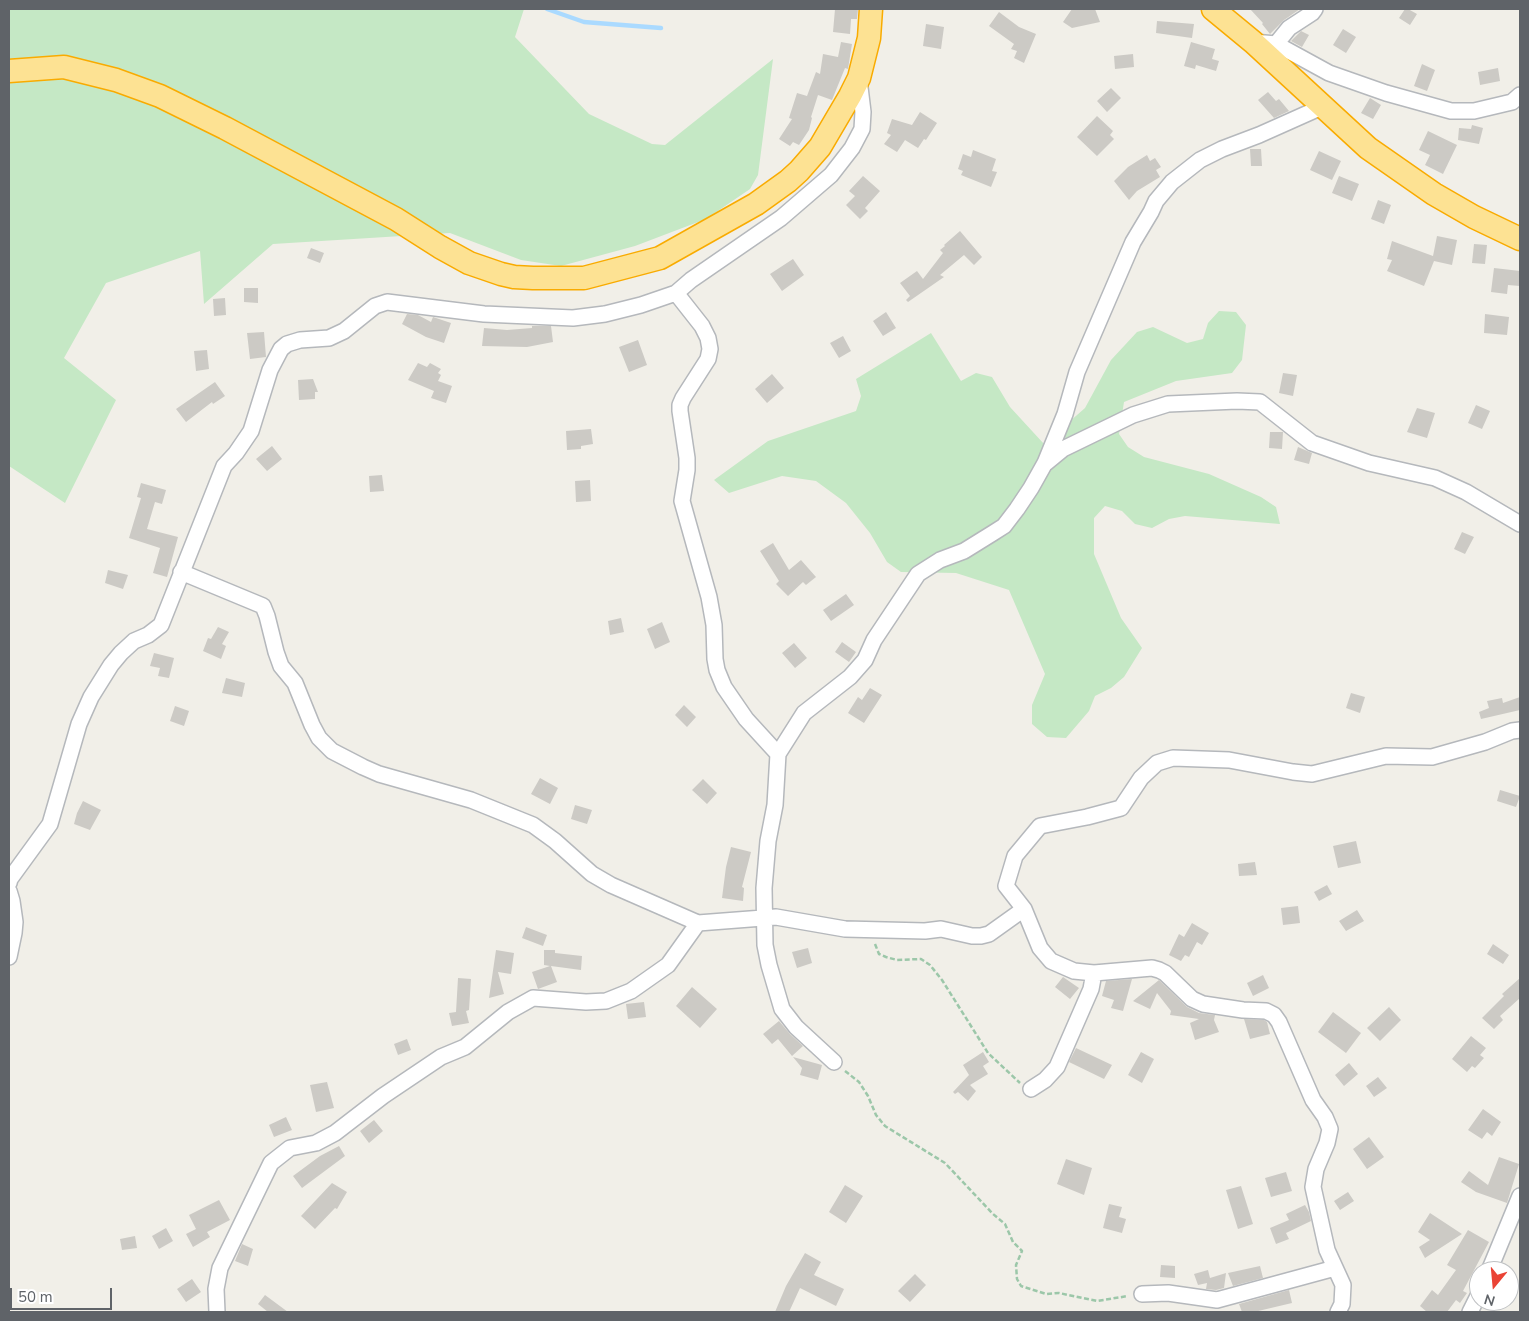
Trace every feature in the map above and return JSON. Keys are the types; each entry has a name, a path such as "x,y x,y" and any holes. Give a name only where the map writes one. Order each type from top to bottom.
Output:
{"highway":[{"path":"9,71 64,67 116,80 160,96 225,128 396,219 440,247 469,262 514,277 584,278 660,258 756,204 788,181 820,147 859,78 869,38 871,9"},
{"path":"1213,9 1253,42 1368,148 1426,189 1474,217 1520,239"}],"street":[{"path":"1276,44 1289,28 1315,9"},
{"path":"1253,42 1276,44 1329,73 1386,93 1451,111 1474,111 1518,101"},
{"path":"9,883 50,824 79,724 92,697 111,665 121,653 134,641 148,635 161,625 224,466 236,453 251,431 270,370 281,349 287,344 300,340 329,338 344,331 375,306 387,302 484,314 573,318 605,314 641,305 676,293 691,280 781,218 831,175 852,148 862,130 863,112 859,78"},
{"path":"834,1062 796,1027 782,1009 765,945 766,863 768,841 776,805 778,754 804,713 850,677 865,660 874,640 918,574 940,560 964,551 1004,526 1032,488 1045,464 1065,414 1071,388 1133,242 1156,201 1172,182 1200,160 1222,149 1324,106"},
{"path":"676,293 702,326 708,338 710,349 708,359 680,405 680,411 687,458 682,501 709,597 714,625 717,670 724,687 734,703 778,754"},
{"path":"1045,464 1063,449 1133,415 1168,404 1260,402 1312,442 1369,463 1435,478 1466,492 1520,524"},
{"path":"181,572 263,606 281,666 300,691 312,725 319,738 332,751 363,768 379,774 471,800 533,825 555,841 592,874 619,889 698,923 776,917 845,929 869,931 925,931 941,929 972,936 981,936 989,934 1024,909"},
{"path":"1338,1312 1342,1304 1342,1285 1327,1250 1313,1187 1316,1169 1327,1143 1330,1129 1325,1117 1313,1100 1279,1022 1274,1015 1266,1011 1243,1010 1203,1004 1192,998 1165,973 1152,968 1094,973 1074,971 1051,961 1040,948 1024,909 1006,886 1015,856 1040,826 1121,808 1141,778 1157,763 1174,758 1229,760 1312,774 1386,756 1432,756 1485,742 1512,731 1520,730"},
{"path":"9,891 15,922 9,957"},
{"path":"217,1312 216,1289 220,1268 271,1163 290,1148 316,1143 335,1133 383,1096 441,1058 465,1047 508,1012 533,998 606,1002 631,991 668,965 698,923"},
{"path":"1031,1089 1045,1080 1057,1066 1091,989 1094,973"},
{"path":"1493,1261 1520,1196"},
{"path":"1142,1294 1168,1293 1218,1300 1335,1268"}],"path":[{"path":"869,931 879,954 897,960 921,958 930,965 950,992 988,1053 1023,1086 1031,1089"},
{"path":"834,1062 859,1082 868,1096 876,1115 885,1126 945,1164 1005,1224 1013,1242 1022,1252 1016,1265 1017,1279 1021,1286 1046,1294 1059,1293 1097,1301 1142,1294"}],"green space":[{"path":"9,9 524,9 515,37 589,114 652,144 665,145 773,59 758,175 750,189 706,219 635,246 561,266 521,260 450,233 273,244 204,304 200,251 106,283 64,358 116,400 65,503 9,466"},
{"path":"1219,311 1236,312 1246,325 1242,360 1232,373 1176,381 1124,402 1119,434 1128,447 1144,457 1209,474 1261,497 1276,507 1280,524 1185,516 1169,519 1152,528 1135,524 1122,511 1105,506 1094,518 1094,554 1121,618 1142,648 1124,677 1111,688 1095,696 1089,711 1066,738 1047,737 1032,724 1032,705 1045,674 1009,590 956,573 901,572 887,562 870,533 846,503 816,481 782,476 729,493 714,480 768,441 856,411 861,396 856,379 931,333 961,381 976,373 992,377 1010,407 1044,444 1085,408 1111,360 1137,332 1153,327 1187,343 1203,339 1208,323"}],"building":[{"path":"835,9 858,9 857,19 851,19 850,34 833,32"},
{"path":"1072,9 1095,9 1100,22 1072,28 1063,22"},
{"path":"1250,9 1300,9 1284,20 1270,34"},
{"path":"1405,9 1417,14 1410,25 1399,18"},
{"path":"999,12 1019,27 1036,34 1024,63 1014,58 1017,51 1011,49 1014,44 989,26"},
{"path":"1157,21 1194,24 1192,38 1156,33"},
{"path":"926,24 944,27 941,49 923,46"},
{"path":"1343,29 1356,37 1346,53 1333,45"},
{"path":"1301,31 1309,35 1302,47 1291,41"},
{"path":"841,42 852,44 848,69 845,68 832,100 818,95 809,130 799,145 793,142 790,146 779,139 792,119 789,118 797,93 807,96 816,72 820,74 823,54 838,57"},
{"path":"1191,42 1215,49 1212,59 1219,61 1216,71 1196,65 1195,69 1184,66"},
{"path":"1133,54 1134,67 1115,69 1114,56"},
{"path":"1422,64 1435,70 1427,91 1414,86"},
{"path":"1498,68 1500,81 1480,85 1478,72"},
{"path":"1111,88 1121,98 1107,112 1097,101"},
{"path":"1268,92 1276,101 1279,99 1289,111 1274,118 1258,100"},
{"path":"1370,98 1381,105 1373,119 1361,113"},
{"path":"920,112 937,123 926,140 924,139 918,148 905,140 897,152 884,144 891,135 887,133 892,119 912,125"},
{"path":"1097,116 1113,131 1110,135 1114,139 1097,156 1077,137"},
{"path":"1472,125 1483,128 1479,144 1458,140 1459,128 1471,129"},
{"path":"1428,131 1457,145 1443,174 1425,165 1430,155 1419,150"},
{"path":"1250,149 1261,149 1262,166 1251,166"},
{"path":"973,150 996,159 992,171 997,172 991,187 961,175 963,171 958,169 963,154 971,157"},
{"path":"1319,151 1341,161 1332,180 1310,170"},
{"path":"1147,155 1150,161 1155,158 1161,167 1156,170 1160,177 1137,191 1129,200 1114,181 1128,167"},
{"path":"863,176 880,191 865,208 868,211 860,219 846,205 855,196 849,191"},
{"path":"1339,176 1359,184 1352,201 1332,193"},
{"path":"1378,200 1391,205 1384,224 1371,219"},
{"path":"960,231 982,257 974,265 964,255 940,275 944,277 908,302 906,300 910,296 900,283 917,271 923,279 943,253 940,250"},
{"path":"1437,236 1457,240 1452,265 1434,261 1424,286 1387,271 1392,260 1387,259 1392,241 1433,256"},
{"path":"1474,244 1487,245 1485,264 1472,263"},
{"path":"311,248 324,253 320,263 307,258"},
{"path":"793,259 804,275 782,291 770,274"},
{"path":"1494,268 1520,271 1520,286 1508,285 1507,294 1491,292"},
{"path":"244,288 258,288 258,303 244,302"},
{"path":"225,298 226,315 214,316 213,299"},
{"path":"886,312 896,328 883,336 873,321"},
{"path":"407,314 418,315 431,322 433,317 451,323 444,343 426,337 402,324"},
{"path":"1485,314 1509,317 1507,335 1484,333"},
{"path":"532,326 551,326 553,342 527,347 482,346 484,328 507,330 532,328"},
{"path":"264,332 266,357 250,359 247,333"},
{"path":"843,336 851,351 839,358 830,343"},
{"path":"638,340 647,365 629,372 619,347"},
{"path":"207,350 209,369 196,371 194,351"},
{"path":"418,363 427,367 430,363 441,369 438,373 441,375 438,381 452,386 446,403 431,398 434,391 408,380"},
{"path":"1283,373 1297,375 1293,396 1279,393"},
{"path":"772,374 784,388 767,403 755,389"},
{"path":"313,379 318,392 315,392 315,399 299,400 298,380"},
{"path":"215,382 225,396 213,404 212,402 186,422 176,409"},
{"path":"1476,405 1490,411 1482,429 1468,423"},
{"path":"1417,408 1435,413 1427,438 1407,432"},
{"path":"591,429 593,444 581,446 581,449 567,450 566,431"},
{"path":"1270,432 1283,432 1282,449 1269,448"},
{"path":"272,446 282,459 267,471 256,459"},
{"path":"1298,447 1312,453 1309,464 1294,460"},
{"path":"382,475 384,491 370,492 369,476"},
{"path":"590,480 591,501 576,502 575,481"},
{"path":"141,483 166,490 162,504 155,502 147,529 178,537 167,577 153,573 160,548 129,538 141,498 137,497"},
{"path":"1462,532 1474,537 1465,554 1454,549"},
{"path":"773,543 789,570 801,560 816,577 806,585 803,582 788,596 776,584 779,581 760,551"},
{"path":"108,570 128,575 123,589 105,583"},
{"path":"846,594 854,605 831,621 823,610"},
{"path":"621,618 624,632 610,635 608,621"},
{"path":"662,622 670,642 655,649 647,629"},
{"path":"218,627 229,632 222,644 226,646 221,659 203,651 208,638 211,639"},
{"path":"842,642 856,652 849,662 835,652"},
{"path":"794,643 807,658 795,668 782,653"},
{"path":"154,653 174,658 169,678 158,676 160,668 150,666"},
{"path":"226,678 245,683 242,697 222,693"},
{"path":"870,688 882,695 864,723 848,713 858,697 862,700"},
{"path":"1351,693 1365,697 1360,713 1346,708"},
{"path":"1520,697 1520,710 1481,719 1479,712 1489,708 1487,701 1502,698 1503,703"},
{"path":"684,705 696,717 687,727 675,715"},
{"path":"175,706 189,711 184,726 170,721"},
{"path":"540,778 558,788 550,804 531,794"},
{"path":"703,779 717,793 707,804 692,790"},
{"path":"1500,790 1520,796 1516,807 1497,801"},
{"path":"83,801 101,810 90,830 74,824"},
{"path":"575,805 592,810 587,824 571,819"},
{"path":"1356,841 1361,863 1338,868 1333,846"},
{"path":"731,847 751,852 742,887 744,888 743,901 722,898"},
{"path":"1255,862 1257,875 1239,876 1238,864"},
{"path":"1327,885 1332,894 1319,901 1314,892"},
{"path":"1298,906 1300,923 1283,925 1281,908"},
{"path":"1357,910 1364,921 1346,931 1339,921"},
{"path":"1192,923 1209,933 1202,945 1197,942 1189,957 1185,955 1181,961 1169,955 1179,934 1184,937"},
{"path":"526,927 547,935 543,946 522,938"},
{"path":"1493,944 1509,955 1503,964 1487,954"},
{"path":"808,948 812,963 797,968 792,952"},
{"path":"496,950 514,953 511,974 498,972 504,994 489,998"},
{"path":"544,950 555,950 555,953 582,956 581,970 551,966 557,982 538,989 532,972 550,966 544,965"},
{"path":"1263,975 1269,988 1253,996 1247,983"},
{"path":"1063,977 1079,988 1070,999 1055,987"},
{"path":"458,978 471,979 469,1010 466,1011 469,1023 452,1026 449,1013 456,1012"},
{"path":"1520,978 1520,998 1500,1016 1503,1020 1494,1029 1482,1018 1504,996 1502,994"},
{"path":"1132,979 1123,1011 1111,1008 1114,1000 1102,996 1106,981"},
{"path":"1159,980 1187,1007 1199,1013 1215,1015 1214,1020 1219,1032 1195,1040 1190,1023 1199,1019 1170,1015 1171,1011 1157,993 1150,1009 1133,1001"},
{"path":"692,987 717,1009 700,1028 676,1006"},
{"path":"644,1002 646,1017 628,1019 626,1004"},
{"path":"1389,1007 1401,1020 1380,1041 1367,1028"},
{"path":"1333,1012 1361,1033 1346,1053 1318,1032"},
{"path":"1244,1019 1264,1020 1267,1022 1270,1034 1250,1039"},
{"path":"779,1021 803,1046 792,1056 778,1039 772,1044 763,1034"},
{"path":"1471,1036 1486,1048 1480,1055 1484,1058 1475,1068 1472,1066 1467,1072 1452,1059"},
{"path":"407,1039 411,1050 398,1055 394,1044"},
{"path":"1076,1048 1112,1065 1104,1079 1069,1062"},
{"path":"983,1052 989,1062 983,1066 988,1074 970,1085 976,1091 968,1101 958,1092 955,1094 953,1092 969,1075 963,1065"},
{"path":"1141,1052 1154,1059 1142,1083 1128,1075"},
{"path":"793,1057 822,1065 818,1080 800,1075 802,1068"},
{"path":"1349,1063 1358,1074 1344,1086 1335,1075"},
{"path":"1378,1077 1387,1088 1374,1097 1366,1086"},
{"path":"327,1082 334,1108 316,1112 310,1085"},
{"path":"1483,1109 1501,1122 1492,1136 1487,1132 1482,1139 1468,1130"},
{"path":"286,1117 292,1130 274,1137 269,1125"},
{"path":"374,1120 383,1131 369,1143 360,1131"},
{"path":"1369,1137 1384,1157 1367,1169 1353,1149"},
{"path":"339,1146 345,1156 302,1188 293,1176 320,1156"},
{"path":"1499,1157 1519,1164 1507,1203 1476,1192 1461,1182 1469,1171 1488,1185"},
{"path":"1066,1159 1092,1168 1084,1195 1057,1184"},
{"path":"1286,1172 1292,1191 1271,1197 1265,1178"},
{"path":"332,1183 347,1192 337,1209 335,1208 315,1229 301,1216"},
{"path":"845,1185 863,1196 846,1223 829,1212"},
{"path":"1241,1186 1253,1224 1238,1229 1226,1190"},
{"path":"1348,1192 1354,1201 1340,1210 1334,1201"},
{"path":"219,1200 230,1220 207,1232 210,1237 193,1247 186,1234 196,1229 189,1215"},
{"path":"1109,1204 1122,1207 1119,1217 1126,1219 1122,1233 1103,1228"},
{"path":"1305,1205 1311,1221 1286,1233 1289,1239 1276,1244 1270,1228 1289,1220 1286,1214"},
{"path":"1430,1213 1462,1234 1425,1258 1419,1247 1430,1240 1418,1232"},
{"path":"166,1228 173,1241 159,1249 152,1236"},
{"path":"1468,1230 1489,1242 1479,1261 1469,1261 1469,1280 1463,1291 1467,1293 1460,1303 1456,1300 1447,1312 1427,1312 1420,1306 1432,1290 1438,1295 1456,1270 1447,1265"},
{"path":"135,1236 137,1248 122,1250 120,1239"},
{"path":"242,1244 253,1249 248,1266 235,1261"},
{"path":"805,1253 821,1262 814,1275 844,1289 836,1306 800,1288 789,1312 775,1312 786,1286"},
{"path":"1161,1265 1175,1266 1175,1278 1160,1277"},
{"path":"1260,1266 1263,1278 1233,1286 1228,1273"},
{"path":"1208,1270 1210,1278 1226,1273 1224,1288 1216,1290 1206,1289 1207,1283 1198,1285 1194,1274"},
{"path":"915,1274 926,1285 910,1302 898,1291"},
{"path":"192,1279 201,1292 186,1302 177,1289"},
{"path":"1289,1290 1292,1303 1254,1312 1242,1312 1239,1304"},
{"path":"265,1295 288,1312 268,1312 258,1304"}],"waterway":[{"path":"547,9 584,22 661,28"}]}
